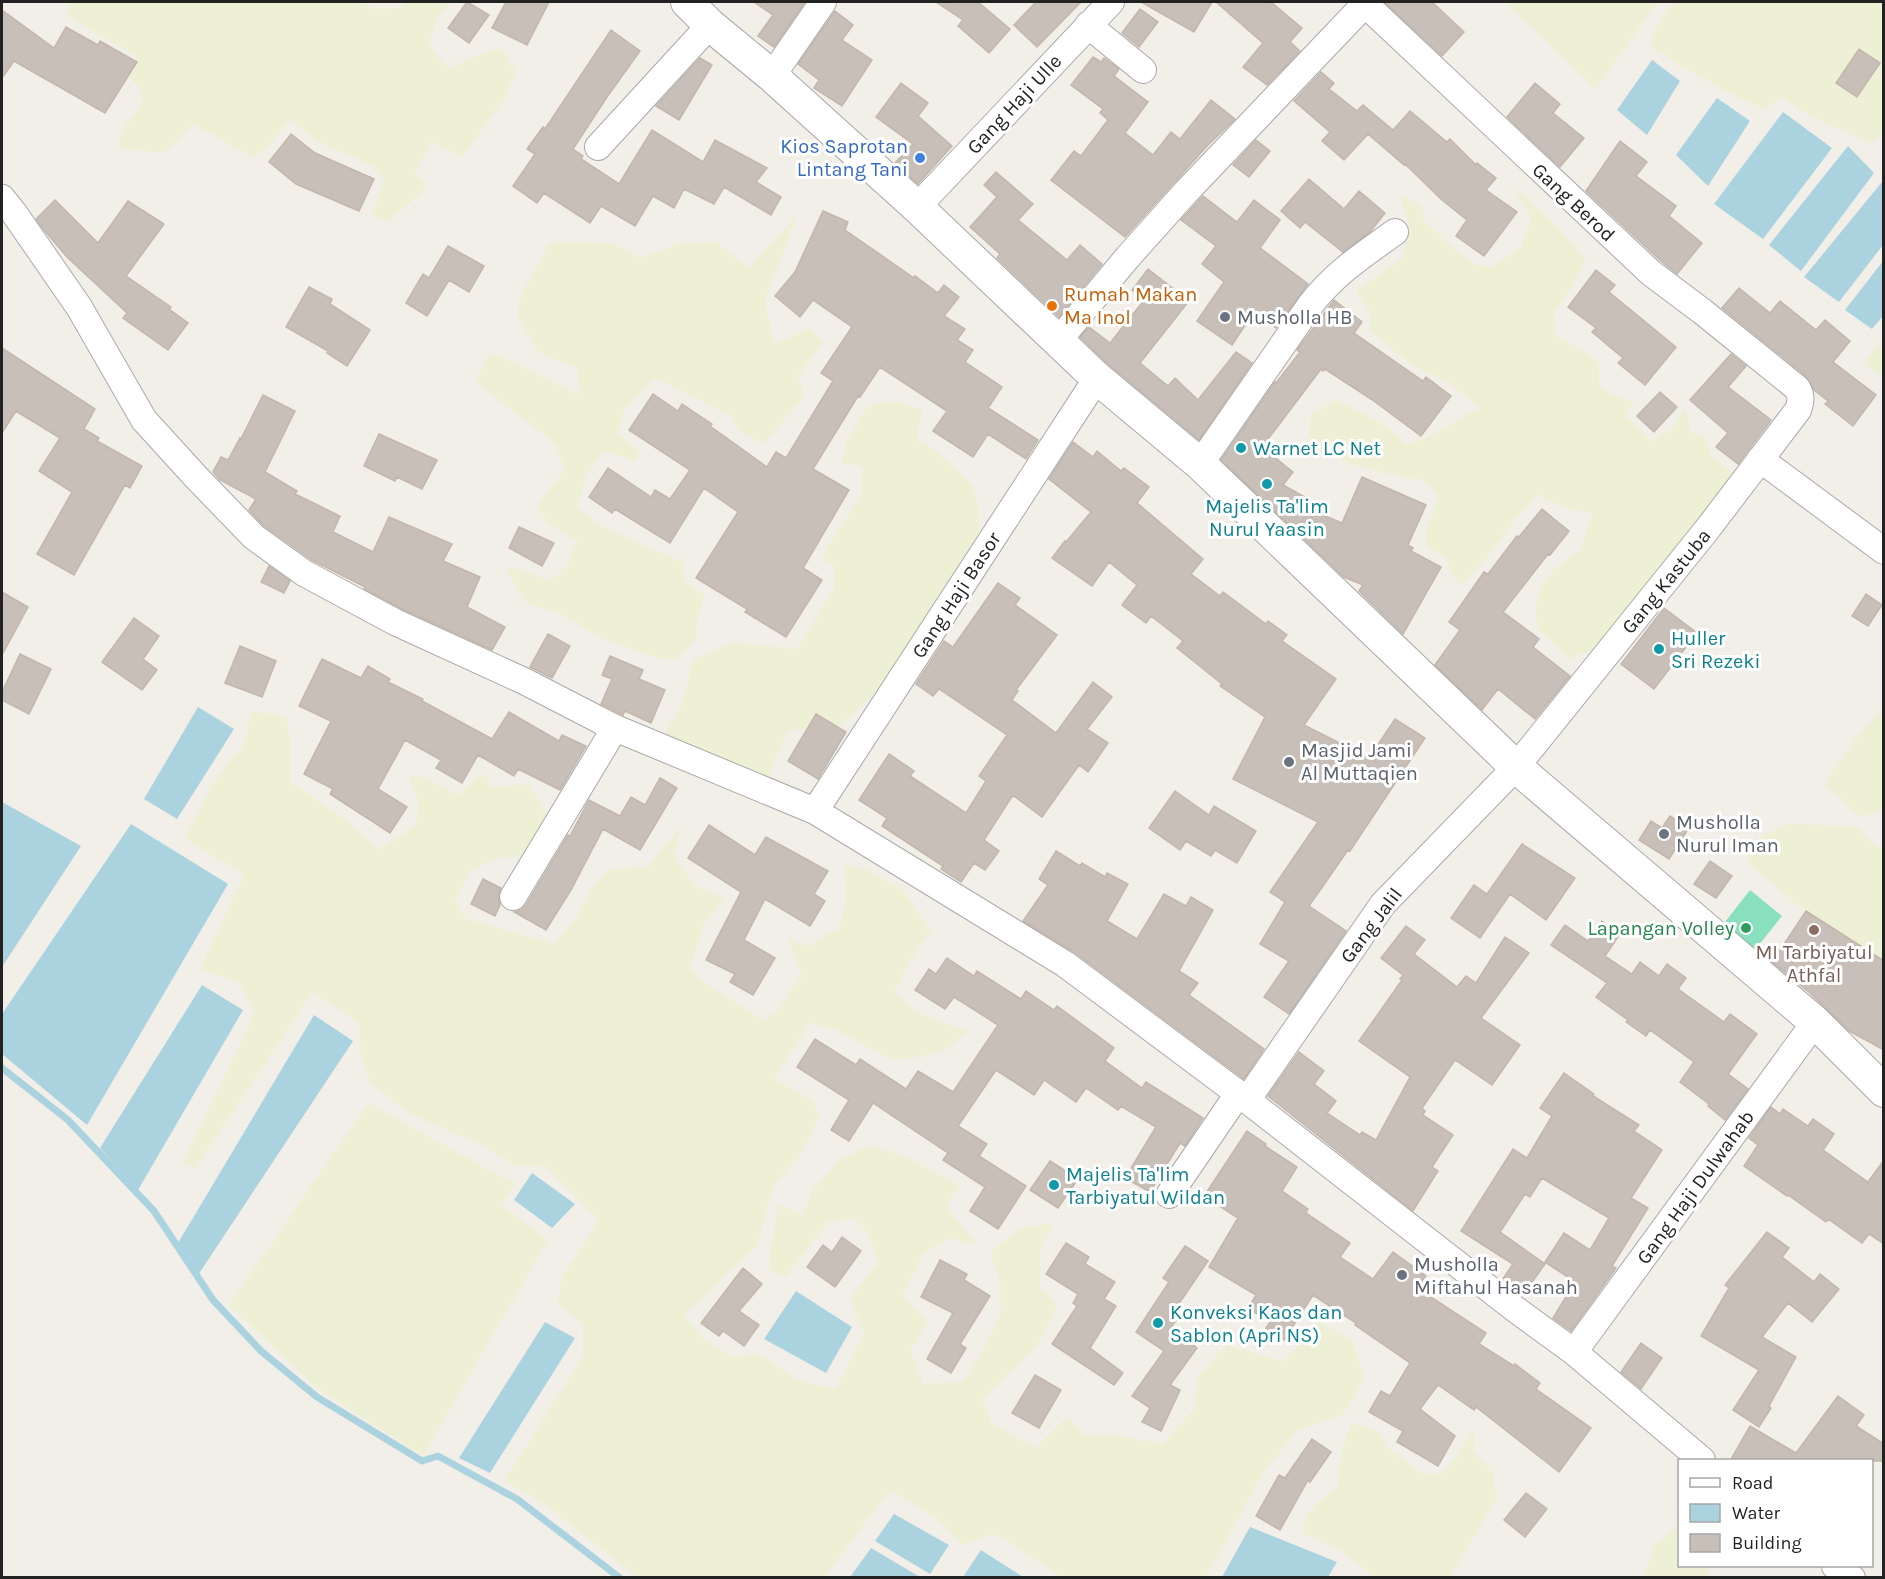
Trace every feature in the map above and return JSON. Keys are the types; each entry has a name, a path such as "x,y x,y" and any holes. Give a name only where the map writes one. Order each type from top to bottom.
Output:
{"street":[{"path":"687,2 710,25 772,76 917,207 1097,378 1200,464 1516,767 1815,1022 1884,1091"},
{"path":"772,76 823,2"},
{"name":"Gang Haji Ulle","path":"917,207 1110,2"},
{"path":"1058,341 1127,258 1364,2"},
{"name":"Gang Berod","path":"1364,2 1651,273 1797,388"},
{"path":"598,147 710,25"},
{"path":"1088,25 1143,70"},
{"path":"2,198 79,307 144,420 254,537 304,573 394,622 524,681 615,728 815,811 1065,964 1243,1097 1515,1309 1574,1352 1700,1459"},
{"path":"1200,464 1327,284 1342,269 1395,232"},
{"name":"Gang Haji Basor","path":"815,811 1097,378"},
{"name":"Gang Kastuba","path":"1516,767 1660,588 1798,410 1801,394 1797,388"},
{"path":"1760,459 1884,551"},
{"path":"513,897 615,728"},
{"name":"Gang Jalil","path":"1169,1195 1383,904 1516,767"},
{"name":"Gang Haji Dulwahab","path":"1574,1352 1815,1022"},
{"path":"1836,1567 1852,1578"}],"green space":[{"path":"70,2 361,2 375,9 402,7 406,2 451,2 435,21 429,44 449,69 475,56 502,48 516,73 504,99 462,157 431,142 415,174 427,187 389,221 372,215 384,181 373,166 320,143 290,120 265,150 253,157 193,124 164,153 118,149 121,131 143,103 139,87 125,74 136,56 67,16"},
{"path":"1505,2 1657,2 1596,90"},
{"path":"1673,2 1883,2 1883,132 1872,144 1808,115 1781,97 1766,110 1723,90 1650,46 1657,25"},
{"path":"1512,185 1546,216 1586,259 1574,284 1554,312 1556,336 1585,352 1599,364 1599,384 1610,394 1634,401 1625,415 1652,441 1671,429 1686,407 1690,432 1703,436 1712,457 1741,478 1654,575 1601,647 1568,659 1538,628 1535,608 1542,585 1552,571 1580,550 1592,513 1568,509 1536,495 1515,519 1488,557 1460,586 1450,571 1445,557 1427,548 1427,527 1439,496 1427,482 1360,467 1321,451 1308,436 1312,414 1335,400 1381,423 1407,444 1435,434 1480,407 1450,384 1413,366 1370,331 1370,313 1356,291 1402,258 1410,230 1400,194 1424,207 1422,219 1459,253 1477,265 1493,267 1521,247 1531,217"},
{"path":"798,214 765,301 774,344 811,328 823,343 798,376 804,397 763,445 739,430 730,416 655,377 626,407 617,433 641,453 634,461 604,451 586,475 577,507 596,523 683,562 684,581 705,595 698,616 696,640 675,660 653,657 599,637 558,612 527,604 505,569 519,569 550,581 567,566 577,541 546,522 537,505 564,471 557,445 493,396 475,379 490,355 506,358 580,395 577,368 538,352 517,315 523,291 550,243 613,243 642,258 679,244 716,242 749,268"},
{"path":"1883,339 1883,378 1864,363"},
{"path":"894,401 922,409 917,439 937,452 972,484 978,503 980,531 926,618 871,698 834,730 788,730 768,777 730,777 663,737 683,702 693,659 732,643 797,649 834,589 834,566 821,556 862,493 862,466 842,463 847,440 869,405"},
{"path":"1883,709 1883,810 1860,817 1824,784 1859,734"},
{"path":"252,711 286,716 291,747 290,782 344,818 379,850 416,825 419,802 409,777 424,777 458,795 482,772 492,787 529,784 546,814 534,856 497,858 471,870 455,901 465,918 554,944 575,920 590,891 609,870 647,867 681,826 674,857 696,886 724,898 704,925 690,969 702,981 763,1020 778,1010 801,976 788,939 808,946 839,928 846,902 844,865 868,870 903,891 931,930 909,963 895,992 914,1010 942,1023 969,1031 947,1050 892,1060 834,1029 810,1023 775,1079 813,1101 820,1117 800,1155 774,1185 757,1245 684,1315 705,1340 734,1358 760,1354 797,1380 836,1389 864,1333 850,1298 878,1263 869,1235 854,1218 828,1222 785,1278 768,1269 778,1204 803,1216 811,1192 839,1160 869,1146 906,1157 960,1185 946,1207 978,1245 949,1238 924,1253 903,1296 928,1322 911,1350 923,1384 963,1382 986,1344 1001,1311 1000,1280 990,1252 1021,1228 1053,1223 1041,1249 1040,1288 1058,1306 1036,1347 982,1400 991,1423 1036,1448 1067,1417 1084,1435 1121,1436 1162,1444 1196,1407 1197,1378 1226,1345 1284,1361 1319,1322 1352,1340 1365,1378 1343,1415 1296,1431 1262,1475 1206,1577 1060,1577 995,1534 962,1545 936,1518 890,1490 825,1577 637,1577 546,1505 504,1481 583,1356 583,1325 558,1303 562,1276 599,1220 545,1167 514,1165 482,1145 411,1114 370,1084 361,1056 359,1023 313,992 195,1169 183,1162 255,1013 238,982 200,970 244,874 185,839 212,784 244,744"},
{"path":"1789,823 1856,827 1883,851 1883,967 1793,901 1753,868 1743,846"},
{"name":"Lapangan Volley","path":"1750,890 1782,916 1743,965 1711,940"},
{"path":"368,1103 515,1184 501,1205 548,1240 423,1456 318,1389 229,1305"},
{"path":"1352,1422 1378,1432 1390,1450 1420,1472 1439,1475 1455,1459 1474,1430 1473,1450 1493,1473 1496,1500 1450,1577 1374,1577 1340,1550 1302,1533 1306,1516 1317,1503 1338,1487 1342,1447"},
{"path":"1678,1526 1678,1567 1710,1567 1708,1577 1644,1577 1654,1546"}],"water":[{"path":"1652,60 1680,81 1647,135 1617,110"},
{"path":"1717,98 1750,121 1708,186 1676,155"},
{"path":"1783,112 1832,148 1763,239 1714,204"},
{"path":"1848,146 1874,173 1801,271 1769,245"},
{"path":"1882,182 1884,184 1883,245 1839,302 1804,277"},
{"path":"1883,261 1883,316 1872,329 1845,310"},
{"path":"198,707 234,729 177,819 144,799"},
{"path":"2,802 81,846 2,967"},
{"path":"131,824 228,884 87,1125 2,1054 2,1014"},
{"path":"202,985 243,1010 138,1190 100,1148"},
{"path":"314,1015 353,1041 198,1275 178,1243"},
{"path":"532,1173 575,1204 552,1228 514,1200"},
{"path":"796,1291 852,1327 826,1373 764,1339"},
{"path":"545,1322 575,1338 490,1473 459,1458"},
{"path":"894,1514 949,1545 930,1574 875,1541"},
{"path":"1250,1527 1337,1562 1328,1577 1222,1577"},
{"path":"871,1548 920,1577 850,1577"},
{"path":"981,1550 1023,1577 963,1577"}],"building":[{"path":"467,2 489,15 469,43 448,28"},
{"path":"506,2 549,2 527,45 492,28"},
{"path":"754,2 805,2 774,47 758,36 773,15"},
{"path":"936,2 978,2 1010,29 989,53 958,26 963,20"},
{"path":"1036,2 1081,2 1037,47 1014,25"},
{"path":"1141,2 1212,2 1194,32"},
{"path":"1216,2 1271,2 1302,28 1290,42 1300,51 1267,85 1243,67 1263,43"},
{"path":"1384,2 1432,2 1464,32 1442,56"},
{"path":"1140,9 1158,22 1139,47 1122,33"},
{"path":"2,10 54,48 66,27 98,45 100,41 137,62 105,113 14,61 2,78"},
{"path":"835,11 853,25 842,40 872,60 842,106 814,88 819,80 798,64"},
{"path":"611,30 640,51 573,149 583,156 581,159 619,184 652,130 703,162 715,140 767,168 756,182 781,197 771,215 724,187 714,204 684,189 674,208 653,196 635,226 601,206 590,223 544,193 537,203 513,186 535,154 527,149 543,127 545,129"},
{"path":"1859,49 1880,63 1857,97 1836,83"},
{"path":"1093,57 1101,62 1104,58 1119,69 1114,76 1148,102 1125,133 1153,155 1171,132 1180,139 1211,100 1235,119 1208,145 1125,237 1051,180 1074,151 1081,156 1108,120 1100,113 1103,109 1071,85"},
{"path":"700,58 712,65 679,120 656,106"},
{"path":"1321,72 1334,83 1329,89 1357,111 1363,105 1393,130 1410,111 1447,142 1450,139 1476,165 1477,163 1496,178 1486,190 1517,212 1484,256 1456,236 1467,220 1368,134 1344,160 1322,141 1330,132 1294,101"},
{"path":"901,83 928,103 918,116 952,146 918,184 895,163 913,144 876,117"},
{"path":"1535,83 1560,104 1553,113 1584,138 1560,167 1507,117"},
{"path":"291,134 315,153 374,179 359,211 296,184 269,162"},
{"path":"1256,140 1270,151 1249,177 1233,165"},
{"path":"1620,141 1647,162 1636,176 1676,206 1669,216 1702,243 1677,274 1586,191"},
{"path":"996,172 1033,204 1018,220 1067,260 1080,245 1102,264 1059,317 997,258 1000,254 970,227 997,197 984,185"},
{"path":"1309,179 1344,209 1359,191 1385,213 1370,232 1343,252 1305,222 1300,228 1281,211"},
{"path":"1203,196 1237,222 1254,200 1280,220 1260,248 1308,284 1276,328 1254,312 1232,345 1197,321 1224,282 1202,264 1216,246 1181,220"},
{"path":"55,200 98,243 128,201 164,224 126,276 171,307 169,309 188,323 168,350 123,318 127,313 67,257 44,230 36,219"},
{"path":"823,211 848,222 845,230 914,278 915,276 938,293 944,285 959,297 944,316 965,329 957,340 973,350 965,362 1002,387 988,408 1038,440 1026,459 988,434 973,457 933,431 947,411 880,367 860,397 858,396 813,469 849,490 803,568 822,580 786,637 745,612 747,609 696,578 738,512 704,488 670,543 615,509 612,513 589,497 608,468 651,497 655,490 670,499 690,470 629,430 653,394 678,411 682,404 767,467 776,452 786,458 833,381 821,373 852,327 813,300 800,317 775,296 795,272"},
{"path":"448,246 484,266 469,292 449,280 427,316 406,303 423,274 429,278"},
{"path":"1148,269 1189,301 1140,363 1168,386 1175,378 1198,400 1236,352 1252,363 1199,440 1109,365 1080,337 1089,327 1110,343 1145,299 1132,290"},
{"path":"1596,270 1615,285 1609,292 1676,347 1645,385 1618,363 1623,358 1592,332 1596,328 1568,307"},
{"path":"309,287 332,299 330,304 370,330 347,366 327,353 328,351 286,327"},
{"path":"1739,288 1770,313 1780,301 1816,330 1825,320 1850,341 1833,362 1876,395 1853,426 1825,404 1828,401 1814,390 1806,376 1722,308"},
{"path":"1334,300 1362,322 1354,333 1423,381 1426,377 1451,396 1421,436 1371,399 1325,369 1323,371 1321,369 1262,447 1293,472 1283,485 1312,501 1308,509 1342,523 1362,477 1426,505 1408,545 1413,548 1411,551 1441,567 1403,634 1359,591 1363,585 1344,577 1221,460 1275,382 1300,352 1297,350"},
{"path":"2,348 95,409 84,429 99,438 97,441 142,466 130,488 125,485 74,575 37,554 72,492 39,471 60,438 16,411 2,433"},
{"path":"1731,354 1746,366 1728,387 1771,420 1738,464 1716,447 1728,433 1690,400"},
{"path":"1660,392 1677,407 1654,432 1637,416"},
{"path":"263,395 295,411 265,472 297,491 295,494 340,516 333,532 373,552 389,517 452,544 443,561 480,577 467,607 505,627 492,650 402,609 312,560 264,526 249,510 256,499 220,480 213,472 221,457 228,460"},
{"path":"379,434 437,460 422,489 397,477 395,481 364,466"},
{"path":"1073,442 1093,457 1097,451 1121,471 1124,468 1149,487 1137,503 1203,559 1191,574 1220,596 1223,592 1266,624 1268,621 1287,635 1282,641 1336,679 1304,725 1369,758 1395,719 1425,738 1350,851 1348,850 1309,906 1346,931 1289,1014 1264,997 1289,961 1260,944 1285,902 1270,892 1318,822 1233,779 1265,717 1220,686 1222,684 1177,648 1183,641 1151,616 1146,623 1122,605 1137,585 1109,562 1092,586 1052,558 1091,512 1049,479"},
{"path":"1542,509 1569,531 1503,612 1539,639 1533,647 1570,676 1535,719 1498,689 1482,710 1435,665 1460,630 1449,622 1484,572 1488,574 1517,536 1518,538"},
{"path":"519,527 554,543 542,566 509,548"},
{"path":"269,566 290,581 284,593 261,582"},
{"path":"998,583 1020,598 1015,605 1057,635 1016,690 1018,691 1012,700 1056,733 1093,682 1112,697 1087,729 1108,743 1088,772 1079,765 1042,817 1014,796 1011,798 984,840 999,851 985,870 974,863 961,882 941,869 943,866 882,826 887,818 859,800 889,754 914,771 910,776 966,813 986,781 979,776 1007,735 939,689 933,696 916,684 944,641 953,647"},
{"path":"2,592 28,607 2,655"},
{"path":"1866,594 1882,605 1868,626 1852,616"},
{"name":"Huller Sri Rezeki","path":"1664,608 1697,633 1654,689 1621,664"},
{"path":"134,618 159,636 143,659 157,670 142,690 102,662"},
{"path":"548,634 570,646 552,678 530,667"},
{"path":"240,646 276,661 262,697 225,683"},
{"path":"20,654 51,669 29,714 2,700 2,692"},
{"path":"610,656 643,670 639,679 665,690 651,723 625,711 623,715 601,704 612,679 602,675"},
{"path":"322,659 361,678 368,666 390,679 388,682 423,699 422,701 492,739 509,712 559,741 562,735 586,746 560,790 518,769 514,776 478,755 462,783 436,768 441,760 405,740 378,789 407,807 390,833 330,794 333,789 304,774 331,721 299,706"},
{"path":"816,714 846,732 818,779 788,761"},
{"path":"660,778 677,788 640,850 603,829 571,890 546,930 514,912 526,905 568,835 570,836 589,800 620,816 631,797 645,805"},
{"path":"1175,791 1209,815 1214,806 1256,831 1237,863 1215,850 1211,856 1186,841 1180,850 1149,828"},
{"name":"Musholla Nurul Iman","path":"1670,816 1689,828 1669,859 1639,840 1651,821 1662,828"},
{"path":"709,825 755,855 766,837 828,871 814,894 825,901 810,926 765,899 744,940 775,958 753,995 730,982 735,974 706,960 741,892 688,858"},
{"path":"1522,844 1575,878 1546,920 1510,894 1480,938 1451,918 1474,885 1487,894"},
{"path":"1056,851 1080,866 1082,863 1105,877 1107,873 1128,884 1107,921 1137,939 1164,894 1186,906 1191,897 1213,910 1179,971 1198,983 1189,995 1264,1049 1244,1079 1074,952 1023,921 1048,885 1039,879"},
{"path":"1710,861 1732,876 1716,898 1694,884"},
{"path":"483,879 501,888 498,896 500,905 495,916 471,904"},
{"path":"1806,911 1884,961 1884,1050 1849,1031 1810,993 1772,962"},
{"path":"1602,921 1620,934 1605,956 1632,974 1640,962 1659,976 1667,964 1686,978 1678,989 1724,1022 1730,1014 1757,1034 1728,1074 1748,1089 1725,1120 1708,1106 1709,1104 1680,1082 1694,1062 1650,1030 1646,1036 1626,1022 1628,1020 1596,997 1607,983 1551,945 1565,925 1588,941"},
{"path":"1406,926 1425,940 1414,954 1457,987 1466,976 1476,983 1505,937 1529,953 1481,1018 1520,1045 1492,1085 1455,1060 1422,1108 1425,1111 1423,1115 1453,1135 1432,1167 1438,1171 1413,1211 1268,1096 1299,1052 1324,1071 1314,1084 1336,1101 1327,1113 1360,1135 1362,1132 1376,1140 1410,1077 1359,1041 1402,980 1400,979 1403,975 1381,958"},
{"path":"947,958 974,976 977,971 1021,999 1026,991 1054,1010 1057,1006 1114,1048 1105,1061 1142,1088 1146,1082 1203,1118 1185,1146 1180,1143 1150,1192 1125,1178 1156,1127 1121,1106 1118,1110 1086,1088 1076,1102 1044,1080 1034,1095 996,1070 958,1126 987,1144 979,1156 1026,1186 998,1229 970,1211 985,1187 943,1160 948,1153 873,1103 849,1141 831,1130 849,1100 797,1067 815,1039 856,1065 860,1059 906,1089 918,1071 953,1092 998,1025 954,997 945,1009 915,990 929,969 936,974"},
{"path":"1564,1073 1594,1094 1593,1096 1639,1125 1634,1131 1662,1150 1631,1198 1648,1208 1612,1266 1616,1268 1571,1331 1553,1318 1575,1282 1545,1262 1564,1233 1590,1250 1609,1218 1542,1178 1530,1197 1525,1194 1500,1232 1545,1264 1522,1296 1502,1280 1513,1264 1461,1231 1513,1149 1527,1158 1552,1116 1540,1108"},
{"path":"1771,1107 1780,1114 1783,1109 1808,1126 1813,1119 1834,1134 1823,1150 1868,1182 1884,1160 1884,1244 1869,1234 1862,1243 1828,1219 1826,1222 1744,1166 1758,1145 1749,1138"},
{"path":"1247,1131 1297,1167 1282,1191 1308,1209 1306,1213 1350,1243 1340,1257 1373,1279 1393,1252 1426,1276 1417,1288 1486,1333 1479,1344 1514,1366 1515,1364 1540,1383 1536,1389 1591,1428 1559,1472 1476,1407 1474,1410 1438,1385 1420,1409 1455,1436 1438,1466 1397,1442 1403,1431 1369,1412 1381,1391 1390,1396 1410,1363 1313,1295 1284,1340 1266,1328 1270,1322 1248,1308 1256,1295 1209,1267 1238,1218 1204,1196"},
{"name":"Majelis Ta'lim Tarbiyatul Wildan","path":"1050,1161 1078,1179 1058,1208 1030,1190"},
{"path":"1767,1232 1789,1248 1782,1257 1814,1282 1820,1274 1839,1289 1812,1322 1788,1303 1762,1337 1796,1357 1759,1427 1733,1410 1759,1370 1701,1336 1729,1288 1725,1285"},
{"path":"842,1237 861,1251 835,1287 807,1267 823,1245 832,1252"},
{"path":"1066,1243 1089,1257 1085,1264 1115,1282 1104,1299 1116,1306 1090,1348 1123,1373 1114,1385 1052,1344 1077,1306 1073,1303 1078,1294 1046,1274"},
{"path":"1185,1246 1208,1261 1174,1311 1180,1315 1170,1329 1197,1348 1170,1385 1180,1390 1161,1431 1142,1422 1150,1408 1132,1396 1164,1351 1136,1332 1169,1282 1163,1278"},
{"path":"940,1260 967,1274 964,1280 990,1296 960,1344 966,1348 951,1373 927,1359 953,1313 921,1297"},
{"path":"743,1268 762,1284 739,1311 759,1325 744,1346 723,1331 719,1336 701,1323"},
{"path":"1641,1343 1662,1358 1641,1389 1621,1372"},
{"path":"1035,1375 1061,1390 1039,1428 1012,1413"},
{"path":"1838,1396 1864,1415 1856,1426 1884,1444 1884,1461 1873,1461 1873,1459 1731,1459 1750,1426 1796,1453"},
{"path":"1312,1439 1331,1452 1310,1482 1308,1480 1280,1530 1256,1516 1279,1475 1285,1478"},
{"path":"1526,1493 1547,1509 1525,1537 1504,1520"}],"waterway":[{"path":"2,1068 68,1120 154,1211 213,1300 261,1351 317,1397 422,1461 438,1456 517,1499 620,1578"}],"place":[{"name":"Kios Saprotan Lintang Tani","path":"920,158"},
{"name":"Rumah Makan Ma Inol","path":"1052,306"},
{"name":"Musholla HB","path":"1225,317"},
{"name":"Warnet LC Net","path":"1241,448"},
{"name":"Majelis Ta'lim Nurul Yaasin","path":"1267,484"},
{"name":"Huller Sri Rezeki","path":"1659,649"},
{"name":"Masjid Jami Al Muttaqien","path":"1289,762"},
{"name":"Musholla Nurul Iman","path":"1664,834"},
{"name":"Lapangan Volley","path":"1746,928"},
{"name":"MI Tarbiyatul Athfal","path":"1814,930"},
{"name":"Majelis Ta'lim Tarbiyatul Wildan","path":"1054,1185"},
{"name":"Musholla Miftahul Hasanah","path":"1402,1275"},
{"name":"Konveksi Kaos dan Sablon (Apri NS)","path":"1158,1323"}]}
